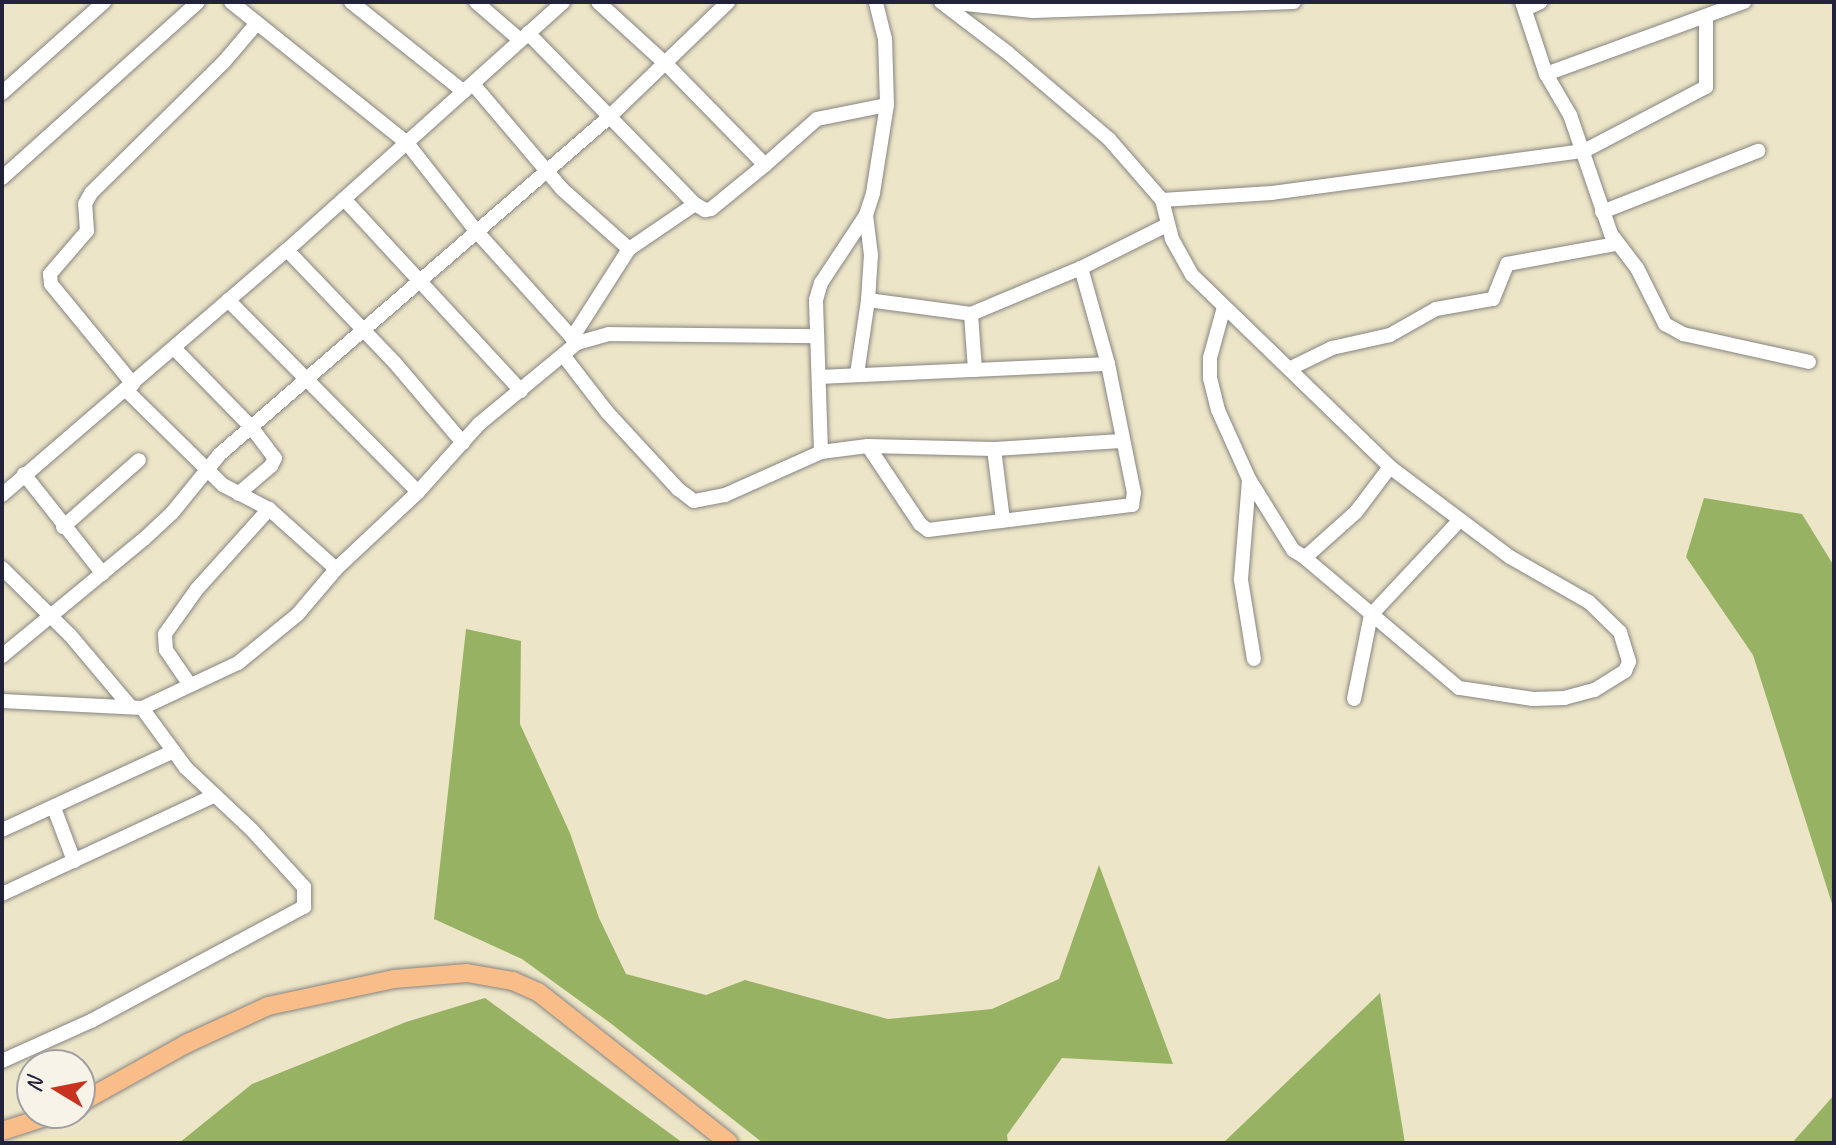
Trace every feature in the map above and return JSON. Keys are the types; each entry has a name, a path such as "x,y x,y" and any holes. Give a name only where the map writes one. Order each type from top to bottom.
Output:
{"main road":[{"path":"96,1094 188,1043 268,1006 406,977 467,973 513,981 538,992 729,1143"}],"street":[{"path":"2,93 104,2"},
{"path":"2,178 198,2"},
{"path":"231,2 407,143 477,232 574,340"},
{"path":"351,2 468,88 545,171 629,249"},
{"path":"476,2 524,37 695,204 705,210 711,209 817,119 887,105"},
{"path":"2,495 287,250 563,2"},
{"path":"598,2 667,65 765,165"},
{"path":"2,656 172,513 208,469 252,428 608,118 667,65 728,2"},
{"path":"821,452 816,300 821,283 866,215 873,193 887,105 885,39 876,2"},
{"path":"944,2 1033,11 1294,2"},
{"path":"944,2 1083,115 1162,200 1167,225 1188,269 1390,467 1510,557 1589,602 1620,632 1628,651 1629,662 1625,671 1594,690 1565,698 1533,699 1459,688 1293,550 1249,479 1218,410 1210,378 1214,337 1224,307"},
{"path":"1541,2 1524,5 1546,74 1570,115 1602,212 1616,244 1637,268 1659,315 1670,328 1809,362"},
{"path":"1546,74 1706,19 1744,2"},
{"path":"1162,200 1272,193 1584,151 1706,87 1706,19"},
{"path":"257,23 223,63 91,193 85,204 87,231 50,274 51,284 130,387 223,485 269,509 336,569"},
{"path":"1602,212 1758,151"},
{"path":"344,199 521,391"},
{"path":"2,701 22,705 135,707 238,663 298,614 336,569 418,492 479,424 563,355 629,249 695,204"},
{"path":"857,374 871,255 866,215"},
{"path":"868,300 971,314 1081,268 1167,225"},
{"path":"1291,368 1332,348 1390,335 1436,309 1493,299 1507,264 1616,244"},
{"path":"287,250 365,330 463,443"},
{"path":"868,446 920,524 928,530 1132,505 1134,493 1108,364 1081,268"},
{"path":"228,300 418,492"},
{"path":"971,314 975,370"},
{"path":"574,340 609,334 815,336"},
{"path":"174,348 273,454 274,461 238,494"},
{"path":"563,355 607,412 678,489 694,501 725,495 821,452 868,446 994,449 1122,441"},
{"path":"820,377 1108,364"},
{"path":"994,449 1003,520"},
{"path":"63,527 139,460"},
{"path":"1304,557 1356,512 1390,467"},
{"path":"24,474 103,574"},
{"path":"1249,479 1241,580 1254,659"},
{"path":"190,685 166,650 165,634 197,589 269,509"},
{"path":"1354,699 1371,615 1460,520"},
{"path":"2,568 135,707 192,775 304,887 304,907 91,1021 2,1061"},
{"path":"2,830 174,751"},
{"path":"2,894 215,795"},
{"path":"54,808 74,861"}],"green space":[{"path":"1704,498 1802,514 1834,566 1834,910 1753,655 1686,557"},
{"path":"466,629 521,641 520,724 570,833 599,918 626,974 706,995 745,980 888,1019 992,1009 1059,979 1099,865 1173,1064 1062,1058 1007,1135 1008,1143 763,1143 609,1022 522,959 434,919"},
{"path":"1380,993 1405,1143 1223,1143"},
{"path":"485,998 683,1143 179,1143 252,1084 406,1022"},
{"path":"1834,1095 1834,1143 1792,1143"}]}
